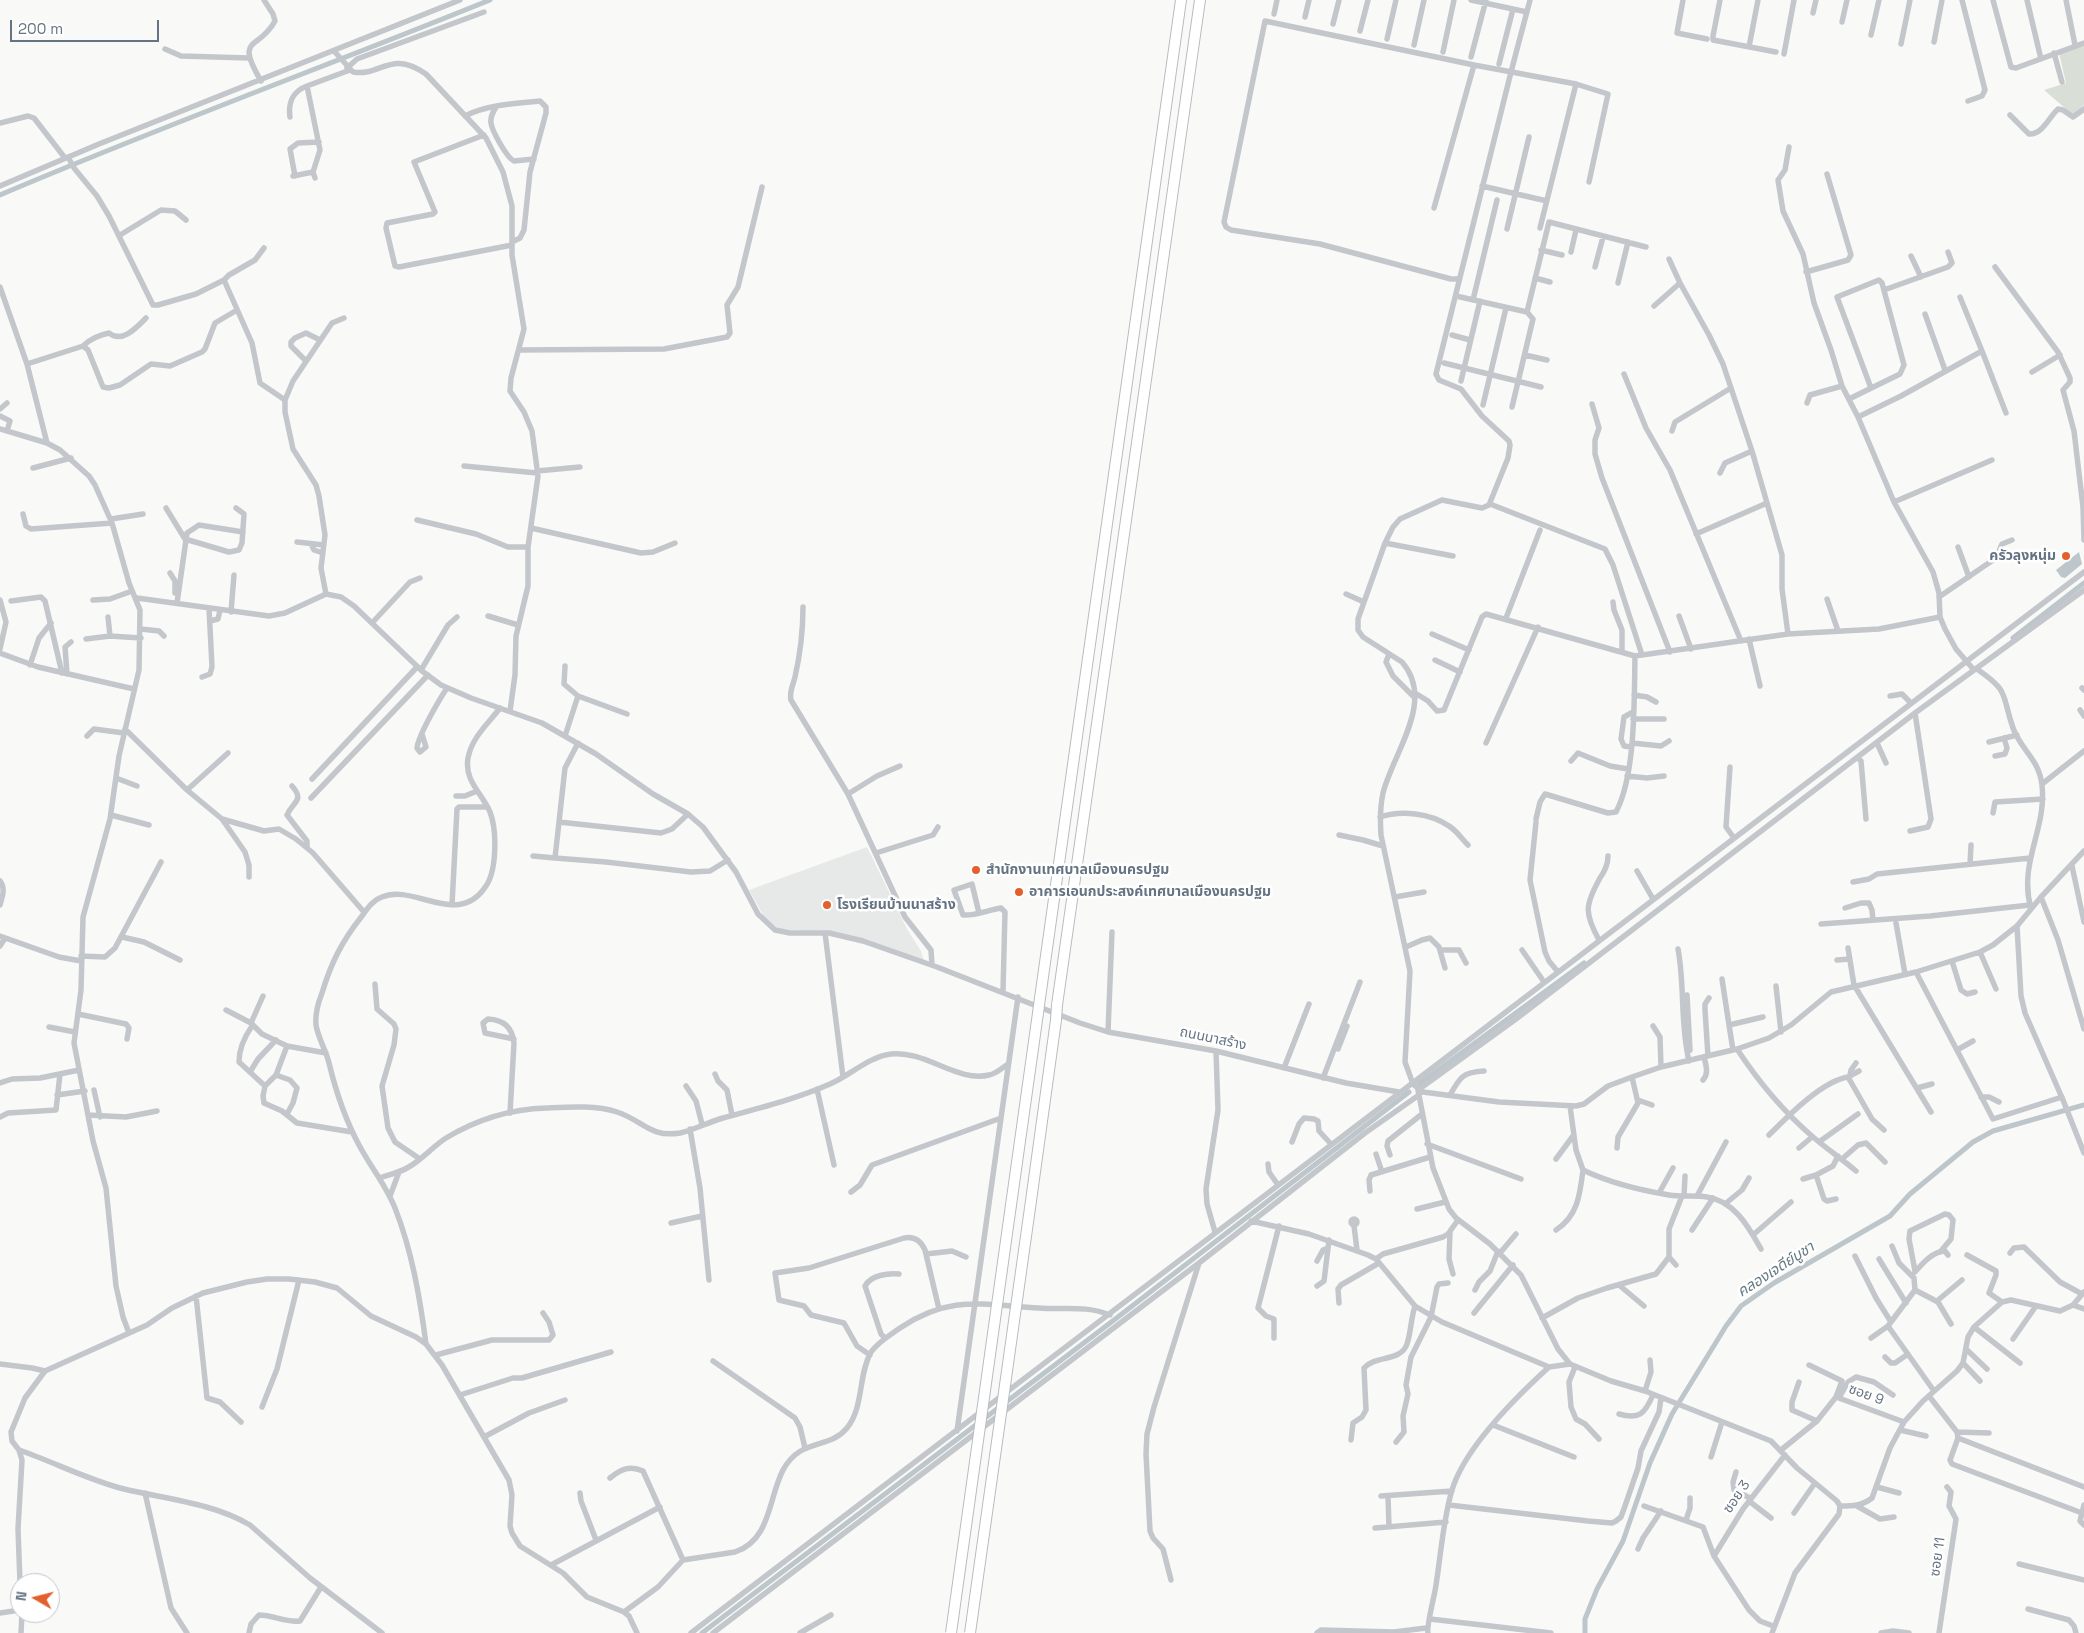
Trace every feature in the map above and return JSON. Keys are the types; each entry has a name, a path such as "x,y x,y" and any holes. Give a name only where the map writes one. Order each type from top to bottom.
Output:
{"highway":[{"path":"951,1633 1181,0"},
{"path":"970,1633 1200,0"}],"street":[{"path":"261,81 248,58 252,43 272,26 275,21 264,0"},
{"path":"0,186 261,81 336,54 460,0"},
{"path":"1274,14 1277,0"},
{"path":"1305,17 1309,0"},
{"path":"1333,24 1339,0"},
{"path":"1360,31 1368,0"},
{"path":"1387,39 1396,0"},
{"path":"1414,45 1424,0"},
{"path":"1443,52 1454,0"},
{"path":"1471,0 1485,1 1527,12"},
{"path":"1530,0 1510,72 1436,374 1439,380 1461,389 1482,416 1509,441 1508,458 1490,504 1482,508 1442,500 1400,519 1393,527 1385,543 1358,619 1358,630 1363,637 1402,662 1407,668 1415,696 1409,727 1384,792 1380,817 1384,846 1410,971 1405,1062 1413,1084 1419,1092 1430,1157 1445,1202 1458,1220 1499,1252 1521,1275 1558,1349 1573,1366 1610,1381 1645,1391 1770,1441 1837,1501 1840,1506 1840,1514 1795,1572 1773,1626 1772,1633"},
{"path":"1683,0 1676,33 1707,39"},
{"path":"1720,0 1712,36 1713,40 1776,52"},
{"path":"1749,47 1758,0"},
{"path":"1784,54 1794,0"},
{"path":"1813,13 1816,0"},
{"path":"1842,22 1846,0"},
{"path":"1871,35 1878,0"},
{"path":"1901,44 1910,0"},
{"path":"1934,42 1942,0"},
{"path":"1962,0 1985,90 1982,96 1968,101"},
{"path":"1993,0 2011,67 2016,68 2084,43"},
{"path":"2027,0 2041,59"},
{"path":"2066,0 2075,45"},
{"path":"1471,57 1485,1"},
{"path":"1499,64 1513,9"},
{"path":"290,117 290,105 295,94 301,88 347,67 357,59 484,12"},
{"path":"1459,279 1451,279 1320,244 1231,230 1226,227 1224,222 1265,21 1474,65 1576,84 1607,93 1609,95 1589,182"},
{"path":"165,49 181,56 248,58"},
{"path":"2054,53 2062,82"},
{"path":"336,54 347,67 362,72 394,63 412,66 426,74 484,136 496,156 509,187 512,206 515,280 524,321 520,350 511,378 510,391 532,431 537,472 528,547 528,586 518,625 510,711"},
{"path":"1434,208 1474,65"},
{"path":"1540,228 1576,84"},
{"path":"307,86 319,142 318,158 314,175 293,176 290,148 298,143 319,142"},
{"path":"465,116 472,112 496,107 535,102 544,104 546,113 530,172 524,230 520,238 512,243 399,267 395,266 386,228 387,223 433,214 435,212 414,162 484,136"},
{"path":"496,107 492,113 492,126 507,154 514,161 534,159"},
{"path":"2010,114 2029,134 2033,135 2038,132 2058,109 2073,117 2084,109"},
{"path":"0,123 28,116 34,118 97,196 120,235 153,305 196,294 224,280 254,260 264,248"},
{"path":"1506,229 1530,137"},
{"path":"1790,147 1785,170 1778,180 1782,211 1800,244 1814,303 1832,350 1842,386 1858,417 1894,502 1934,572 1939,597 1940,617 1956,649 1975,669 1993,679 2005,694 2014,730 2040,772 2043,799 2041,815 2026,878 2030,907"},
{"path":"1806,272 1848,260 1851,255 1827,174"},
{"path":"1482,186 1547,201"},
{"path":"520,350 664,349 727,337 730,334 728,301 738,288 762,187"},
{"path":"1461,382 1497,200"},
{"path":"120,235 161,210 175,211 186,220"},
{"path":"1528,312 1549,222 1603,237 1646,246"},
{"path":"1571,252 1576,230"},
{"path":"1595,267 1603,237"},
{"path":"1618,283 1628,242"},
{"path":"1541,250 1562,255"},
{"path":"1884,290 1951,265 1948,252"},
{"path":"1911,256 1921,277"},
{"path":"1669,259 1717,350 1752,451 1782,555 1782,589 1788,634"},
{"path":"1995,268 2060,355 2070,378 2070,382 2063,390 2074,427 2081,463 2084,540"},
{"path":"1535,278 1550,282"},
{"path":"224,280 252,342 260,383 285,400"},
{"path":"1849,399 1900,374 1904,365 1884,290 1879,280 1837,297 1871,388"},
{"path":"1654,306 1680,283"},
{"path":"0,287 27,364 47,443"},
{"path":"1456,296 1528,312 1533,319 1512,407"},
{"path":"1960,296 2006,413"},
{"path":"1483,405 1506,308"},
{"path":"83,346 88,350 103,387 115,387 151,364 170,366 202,352 205,349 215,323 237,310"},
{"path":"1925,314 1946,370"},
{"path":"27,364 83,346 92,338 100,335 109,333 116,338 121,337 134,330 146,318"},
{"path":"137,598 260,616 280,615 326,594 321,568 324,546 324,523 320,496 314,480 293,450 285,412 285,400 294,381 320,340 332,324 344,318"},
{"path":"306,361 290,346 290,342 302,333 320,340"},
{"path":"1452,335 1470,340"},
{"path":"1858,417 1901,396 1982,351"},
{"path":"1525,355 1547,360"},
{"path":"2032,372 2060,355"},
{"path":"1444,363 1541,387"},
{"path":"1624,374 1646,428 1670,470 1740,641"},
{"path":"1807,403 1810,395 1842,386"},
{"path":"1672,430 1675,422 1731,388"},
{"path":"0,409 8,403"},
{"path":"1592,404 1599,428 1595,440 1595,454 1602,478 1670,652"},
{"path":"0,416 10,421 7,431"},
{"path":"0,429 47,443 71,458 89,476 95,484 112,521 132,590 137,598 140,610 139,670 124,731 111,815 85,906 81,958 81,990 74,1043 88,1115 106,1188 116,1286 122,1317 128,1332"},
{"path":"1720,473 1725,463 1752,451"},
{"path":"33,468 71,458"},
{"path":"1894,502 1992,460"},
{"path":"464,466 537,472 580,467"},
{"path":"1696,534 1767,503"},
{"path":"1490,504 1605,549 1613,565 1638,656 1632,745 1627,776 1616,812 1608,813 1545,794 1540,802 1536,821 1530,880 1545,952 1549,961 1558,972"},
{"path":"166,508 185,539 223,551 233,552 241,548 243,532 244,514 236,508"},
{"path":"23,514 26,526 32,529 112,521 143,514"},
{"path":"417,520 476,534 508,546 528,547"},
{"path":"175,603 187,533 199,525 243,532"},
{"path":"531,528 641,553 653,552 674,543"},
{"path":"1506,618 1540,530"},
{"path":"1939,597 1996,558 2002,544 2012,540"},
{"path":"297,542 324,546"},
{"path":"1385,543 1453,556"},
{"path":"312,544 314,550 323,553"},
{"path":"1958,548 1969,577"},
{"path":"691,1633 1198,1248 1215,1232 1399,1092 1413,1084 1543,980 1558,972 2084,572"},
{"path":"170,573 175,581 175,603"},
{"path":"232,612 234,575"},
{"path":"372,623 410,582 420,578"},
{"path":"93,600 110,599 132,590"},
{"path":"713,1633 1199,1263 1204,1256 1915,713 2084,590"},
{"name":"ถนนนาสร้าง","path":"326,594 345,598 419,668 447,688 537,721 578,743 653,794 688,814 703,827 728,860 758,914 775,930 790,933 825,933 847,937 932,965 1026,1000 1080,1023 1108,1032 1216,1051 1323,1078 1399,1092"},
{"path":"1346,594 1364,602"},
{"path":"12,601 43,599 47,605 64,674"},
{"path":"1827,599 1838,631"},
{"path":"0,600 6,622 0,649"},
{"path":"1613,602 1622,630 1622,652"},
{"path":"803,607 801,637 790,698 848,794 905,918 931,950 932,965"},
{"path":"202,677 210,674 212,667 209,608"},
{"path":"210,621 218,620 220,610"},
{"path":"1389,654 1386,662 1393,676 1415,696 1428,701 1438,711 1444,710 1482,617 1486,614 1638,656 1788,634 1879,629 1940,617"},
{"path":"488,616 518,625"},
{"path":"1679,616 1691,648"},
{"path":"108,617 110,636"},
{"path":"312,779 419,668 448,625 457,617"},
{"path":"30,665 39,638 51,623"},
{"path":"1486,743 1538,627"},
{"path":"141,629 159,631 164,636"},
{"path":"1432,634 1469,650"},
{"path":"86,639 110,636 141,638"},
{"path":"1750,639 1760,686"},
{"path":"64,674 65,647 71,642"},
{"path":"0,653 30,665 134,689"},
{"path":"1435,660 1460,672"},
{"path":"565,666 564,684 578,696 627,714"},
{"path":"311,798 428,675"},
{"path":"422,734 447,688"},
{"path":"1890,696 1902,694 1911,703"},
{"path":"1634,695 1647,697 1656,702"},
{"path":"565,736 578,696"},
{"path":"426,1344 416,1280 402,1226 390,1196 352,1132 338,1097 316,1022 318,1003 335,955 364,912 378,898 389,894 452,905 464,903 479,894 491,877 494,833 492,820 468,771 471,748 477,736 500,708"},
{"path":"1910,832 1928,827 1931,819 1915,713"},
{"path":"1664,718 1633,715 1624,717 1621,739 1624,746 1657,746 1669,741"},
{"path":"87,736 94,729 124,731 186,790 222,819 248,858 249,877"},
{"path":"1989,742 2017,735"},
{"path":"1995,756 2005,754 2007,748 2004,738"},
{"path":"555,858 565,768 578,743"},
{"path":"1877,743 1886,762"},
{"path":"2042,784 2084,751"},
{"path":"186,790 228,753"},
{"path":"1571,761 1578,753 1610,766 1628,769"},
{"path":"1858,758 1861,761 1866,820"},
{"path":"848,794 876,776 900,766"},
{"path":"1730,767 1726,827 1734,838"},
{"path":"1627,776 1654,778 1664,776"},
{"path":"116,778 137,786"},
{"path":"292,786 298,792 298,798 287,815 307,841 306,847"},
{"path":"456,796 465,796 477,791"},
{"path":"1993,813 1995,802 2043,799"},
{"path":"452,905 457,809 459,807 487,807"},
{"path":"1380,817 1389,814 1406,813 1441,822 1454,830 1468,846"},
{"path":"559,822 661,833 672,829 688,814"},
{"path":"111,815 149,825"},
{"path":"222,819 260,830 279,829 306,847 364,912"},
{"path":"876,853 930,836 936,833 938,827"},
{"path":"1339,835 1384,846"},
{"path":"1970,864 1971,845"},
{"path":"1419,1092 1499,1102 1570,1106 1584,1104 1608,1086 1632,1077 1661,1067 1758,1043 1781,1032 1832,992 1916,972 1980,952 1993,945 2017,926 2030,907 2072,866 2084,851"},
{"path":"533,856 692,872 710,871 728,860"},
{"path":"1599,940 1591,926 1587,909 1591,894 1607,866 1608,856"},
{"path":"1853,882 1869,879 1877,874 2030,858"},
{"path":"0,946 3,937 59,957 105,957 122,937 161,862"},
{"path":"2072,866 2084,922"},
{"path":"1637,871 1653,899"},
{"path":"0,882 3,889 0,905"},
{"path":"979,913 972,884 954,890 963,915 979,913 1001,908 1006,913 1003,992"},
{"path":"1395,897 1424,892"},
{"path":"2041,897 2058,940 2084,1029"},
{"path":"1845,908 1861,903 1870,903 1873,920"},
{"path":"1821,924 2030,907"},
{"path":"1896,923 1905,974"},
{"path":"2017,926 2022,1004 2063,1098 2084,1153"},
{"path":"1108,1032 1112,932"},
{"path":"825,933 843,1077"},
{"path":"122,937 144,942 180,960"},
{"path":"1406,947 1430,938 1440,950 1445,968"},
{"path":"1848,948 1854,986 1931,1112"},
{"path":"1678,949 1683,987 1683,1024 1690,1060"},
{"path":"1440,950 1459,950 1466,963"},
{"path":"1522,950 1543,980"},
{"path":"1980,952 1996,988"},
{"path":"1837,960 1850,959"},
{"path":"1952,961 1961,990 1967,994 1975,992"},
{"path":"1916,972 1991,1116 1996,1119 2063,1098"},
{"path":"1686,978 1690,1060"},
{"path":"1722,979 1729,1026 1735,1049 1790,1114 1812,1136 1856,1171"},
{"path":"1323,1078 1360,982"},
{"path":"375,984 377,1008 394,1024 396,1029 394,1045 382,1086 388,1128 395,1142 420,1159"},
{"path":"1776,986 1781,1032"},
{"path":"263,996 247,1033 239,1059 241,1065 265,1086"},
{"path":"957,1431 1018,997"},
{"path":"1703,1080 1706,1078 1707,1072 1704,1010 1709,998"},
{"path":"1284,1068 1309,1004"},
{"path":"226,1010 287,1046 326,1053"},
{"path":"78,1014 126,1024 129,1028 127,1039"},
{"path":"1729,1026 1764,1017"},
{"path":"510,1113 514,1039 511,1029 501,1021 488,1019 483,1023 485,1033 514,1039"},
{"path":"1331,1056 1344,1038 1347,1026"},
{"path":"1654,1026 1660,1037 1661,1067"},
{"path":"49,1027 75,1032"},
{"path":"250,1072 258,1059 276,1040"},
{"path":"1957,1050 1973,1041"},
{"path":"287,1046 276,1075 265,1086 264,1103 302,1124 352,1132"},
{"path":"1215,1232 1207,1204 1206,1189 1218,1110 1216,1051"},
{"path":"379,1178 399,1172 457,1132 489,1118 510,1113 546,1108 610,1110 618,1112 650,1130 660,1133 681,1132 817,1089 843,1077 878,1056 892,1054 925,1058 950,1069 980,1076 992,1074 1008,1064"},
{"path":"1856,1063 1849,1076 1872,1119 1884,1130"},
{"path":"0,1083 12,1079 79,1070"},
{"path":"1450,1095 1461,1077 1474,1071 1484,1071"},
{"path":"1769,1135 1790,1114 1820,1091 1859,1071"},
{"path":"0,1117 8,1113 56,1110 60,1074"},
{"path":"715,1074 718,1081 727,1090 732,1115"},
{"path":"276,1075 290,1080 297,1088 293,1104 287,1114"},
{"path":"1617,1148 1618,1137 1637,1106 1638,1100 1632,1077"},
{"path":"1917,1088 1932,1084"},
{"path":"686,1086 696,1101 702,1124"},
{"path":"817,1089 834,1165"},
{"path":"94,1090 100,1117"},
{"path":"57,1096 84,1091"},
{"path":"1981,1097 1994,1099 1999,1102"},
{"path":"1638,1100 1652,1104"},
{"path":"1556,1230 1571,1218 1580,1191 1583,1170 1573,1136 1570,1106"},
{"path":"88,1115 126,1117 157,1110"},
{"path":"1390,1155 1387,1146 1388,1142 1422,1114"},
{"path":"1819,1142 1858,1114"},
{"path":"851,1192 860,1185 872,1165 1001,1118"},
{"path":"1292,1142 1299,1124 1304,1118 1308,1118 1318,1121 1319,1131 1331,1144"},
{"path":"690,1130 696,1162 709,1280"},
{"path":"1556,1159 1573,1136"},
{"path":"1799,1148 1812,1136"},
{"path":"1697,1196 1726,1142"},
{"path":"1803,1179 1833,1166 1840,1157 1858,1145 1866,1143 1885,1162"},
{"path":"1427,1144 1521,1179"},
{"path":"1376,1154 1382,1172"},
{"path":"1370,1191 1369,1177 1430,1157"},
{"path":"1268,1164 1269,1172 1278,1185"},
{"path":"1659,1193 1673,1168"},
{"path":"1583,1170 1618,1184 1659,1193 1713,1198 1725,1204 1739,1215 1761,1249"},
{"path":"390,1196 399,1172"},
{"path":"1816,1175 1824,1199 1827,1201 1836,1199"},
{"path":"1542,1318 1578,1298 1656,1274 1669,1257 1669,1229 1683,1196 1685,1176"},
{"path":"1725,1204 1742,1190 1749,1178"},
{"path":"1692,1230 1713,1198"},
{"path":"1417,1209 1445,1202"},
{"path":"1753,1235 1791,1202"},
{"path":"1871,1338 1890,1324 1915,1290 1915,1283 1913,1274 1909,1239 1910,1231 1945,1214 1949,1214 1953,1220 1951,1239 1940,1252 1926,1260 1913,1274"},
{"path":"671,1223 702,1216"},
{"path":"1339,1303 1338,1289 1341,1285 1377,1261 1383,1254 1435,1240 1450,1232 1458,1220"},
{"path":"1251,1221 1279,1226 1357,1250 1377,1261 1415,1306 1431,1317 1549,1368 1573,1366"},
{"path":"1274,1338 1274,1319 1266,1316 1258,1308 1279,1226"},
{"path":"1354,1226 1357,1250"},
{"path":"1450,1232 1450,1266 1453,1274"},
{"path":"1475,1290 1479,1282 1490,1271 1499,1252 1516,1234"},
{"path":"870,1355 857,1346 844,1323 811,1315 804,1306 779,1300 775,1273 810,1268 908,1237 921,1242 926,1254 939,1309"},
{"path":"1317,1286 1324,1281 1329,1240"},
{"path":"1892,1246 1899,1263 1913,1274"},
{"path":"1840,1506 1857,1506 1866,1503 1872,1498 1890,1448 1904,1422 1934,1391 1957,1371 1963,1363 1968,1336 1974,1327 2002,1302 2011,1300 2060,1311 2073,1305 2083,1293 2060,1282 2024,1247 2014,1248 2010,1252"},
{"path":"1198,1248 1204,1256"},
{"path":"1317,1261 1323,1250 1328,1248"},
{"path":"926,1254 952,1251 966,1256"},
{"path":"1940,1252 1945,1251 1948,1255"},
{"path":"1967,1255 1996,1271 1989,1293 2002,1302"},
{"path":"1856,1256 1890,1324 1934,1391"},
{"path":"1669,1257 1676,1264"},
{"path":"1879,1259 1906,1303"},
{"path":"1171,1580 1163,1549 1153,1538 1150,1531 1146,1444 1154,1406 1199,1263"},
{"path":"1474,1313 1512,1265"},
{"path":"885,1338 881,1334 865,1286 868,1281 885,1274 899,1274"},
{"path":"20,1573 18,1530 22,1460 11,1436 13,1425 25,1398 45,1372 128,1332 147,1325 172,1308 196,1296 233,1285 267,1279 299,1280 325,1284 336,1288 371,1316 416,1337 426,1344 436,1355 460,1395 511,1488 510,1516 512,1533 520,1546 572,1580 587,1597 624,1612 629,1616 637,1633"},
{"path":"262,1407 277,1369 299,1280"},
{"path":"1936,1301 1962,1280"},
{"path":"1396,1442 1404,1432 1403,1416 1408,1394 1406,1384 1411,1357 1431,1317 1437,1287 1441,1283 1448,1284"},
{"path":"1620,1285 1644,1306"},
{"path":"1915,1290 1936,1301 1951,1324"},
{"path":"196,1296 207,1398 220,1402 241,1422"},
{"path":"624,1612 658,1586 683,1560 735,1552 754,1542 765,1521 782,1472 794,1455 805,1448 839,1435 849,1425 856,1410 866,1364 870,1355 885,1338 917,1317 939,1309 975,1302 1040,1308 1082,1308 1110,1315"},
{"path":"2073,1305 2084,1309"},
{"path":"1351,1440 1353,1423 1365,1413 1367,1396 1363,1376 1364,1368 1373,1361 1391,1357 1404,1348 1415,1306"},
{"path":"2013,1338 2036,1306"},
{"path":"436,1355 492,1340 549,1340 554,1335 543,1313"},
{"path":"1974,1327 2020,1363"},
{"path":"1966,1349 1987,1369"},
{"path":"460,1395 512,1378 522,1378 611,1352"},
{"path":"1884,1357 1891,1363 1895,1363 1908,1354"},
{"path":"1645,1391 1651,1372 1650,1360"},
{"path":"713,1361 795,1418 800,1426 805,1448"},
{"path":"1963,1363 1980,1381"},
{"path":"0,1364 32,1368 45,1372"},
{"path":"1809,1365 1842,1381 1837,1397"},
{"path":"1573,1366 1570,1382 1571,1407 1576,1419 1585,1424 1599,1439"},
{"path":"1317,1633 1321,1630 1394,1632 1427,1630 1452,1491 1463,1464 1531,1383 1549,1368"},
{"path":"1837,1397 1848,1382 1856,1377 1874,1382 1893,1395"},
{"path":"1799,1382 1792,1402 1792,1410 1817,1421"},
{"path":"1619,1414 1630,1417 1638,1415 1648,1406 1654,1395"},
{"path":"1929,1396 1958,1435 2084,1487"},
{"name":"ซอย 9","path":"1783,1453 1817,1421 1837,1397 1904,1422"},
{"path":"1449,1505 1588,1520 1616,1521 1621,1516 1625,1506 1638,1468 1641,1451 1659,1412 1661,1398"},
{"path":"484,1437 529,1413 565,1400"},
{"path":"1711,1457 1722,1422"},
{"path":"1494,1425 1574,1458"},
{"path":"1900,1430 1926,1436"},
{"path":"1958,1435 1989,1433"},
{"path":"1958,1435 1950,1460 1952,1464 2082,1513"},
{"path":"19,1450 108,1484 237,1518 250,1526 321,1587 382,1633"},
{"name":"ซอย 3","path":"1714,1556 1750,1499 1783,1453"},
{"path":"610,1478 620,1470 636,1467 643,1471 683,1560"},
{"path":"1736,1472 1733,1482 1734,1490 1750,1499 1771,1518"},
{"path":"1794,1513 1815,1483"},
{"path":"1877,1487 1899,1493"},
{"name":"ซอย 11","path":"1940,1633 1956,1519 1949,1506 1951,1492 1947,1487"},
{"path":"1381,1496 1452,1491"},
{"path":"146,1493 171,1608 186,1633"},
{"path":"580,1493 596,1540"},
{"path":"1388,1496 1389,1527"},
{"path":"1686,1520 1690,1508 1690,1498"},
{"path":"2084,1505 2080,1521 2084,1525"},
{"path":"1644,1506 1703,1527 1714,1556 1755,1617 1773,1626"},
{"path":"1857,1506 1880,1519 1894,1517"},
{"path":"551,1565 660,1507"},
{"path":"1638,1549 1660,1511"},
{"path":"1375,1528 1446,1522"},
{"path":"2018,1564 2084,1580"},
{"path":"249,1633 251,1624 259,1616 266,1615 294,1622 300,1621 305,1616 321,1587"},
{"path":"2028,1609 2069,1620 2074,1626 2076,1633"},
{"path":"800,1633 831,1615"},
{"path":"1430,1620 1551,1633"},
{"path":"1881,1633 1893,1631 1909,1633"}],"shaded area":[{"path":"2084,46 2084,105 2073,115 2044,90 2066,83 2059,53"},
{"path":"2079,552 2082,564 2065,578 2061,577 2056,570"},
{"name":"โรงเรียนบ้านนาสร้าง","path":"867,847 907,929 921,951 924,961 840,934 779,929 766,920 749,890"}],"waterway":[{"path":"0,195 490,0"},
{"path":"2013,638 2084,583"},
{"path":"1419,1084 1584,963"},
{"path":"702,1633 1114,1320 1409,1092"},
{"name":"คลองเจดีย์บูชา","path":"1585,1633 1585,1619 1597,1589 1623,1541 1650,1463 1672,1414 1726,1326 1741,1306 1774,1283 1890,1216 1910,1194 1973,1142 1993,1131 2084,1105"}],"place":[{"name":"ครัวลุงหนุ่ม","path":"2066,556"},
{"name":"สำนักงานเทศบาลเมืองนครปฐม","path":"976,870"},
{"name":"อาคารเอนกประสงค์เทศบาลเมืองนครปฐม","path":"1019,892"},
{"name":"โรงเรียนบ้านนาสร้าง","path":"827,905"}]}
